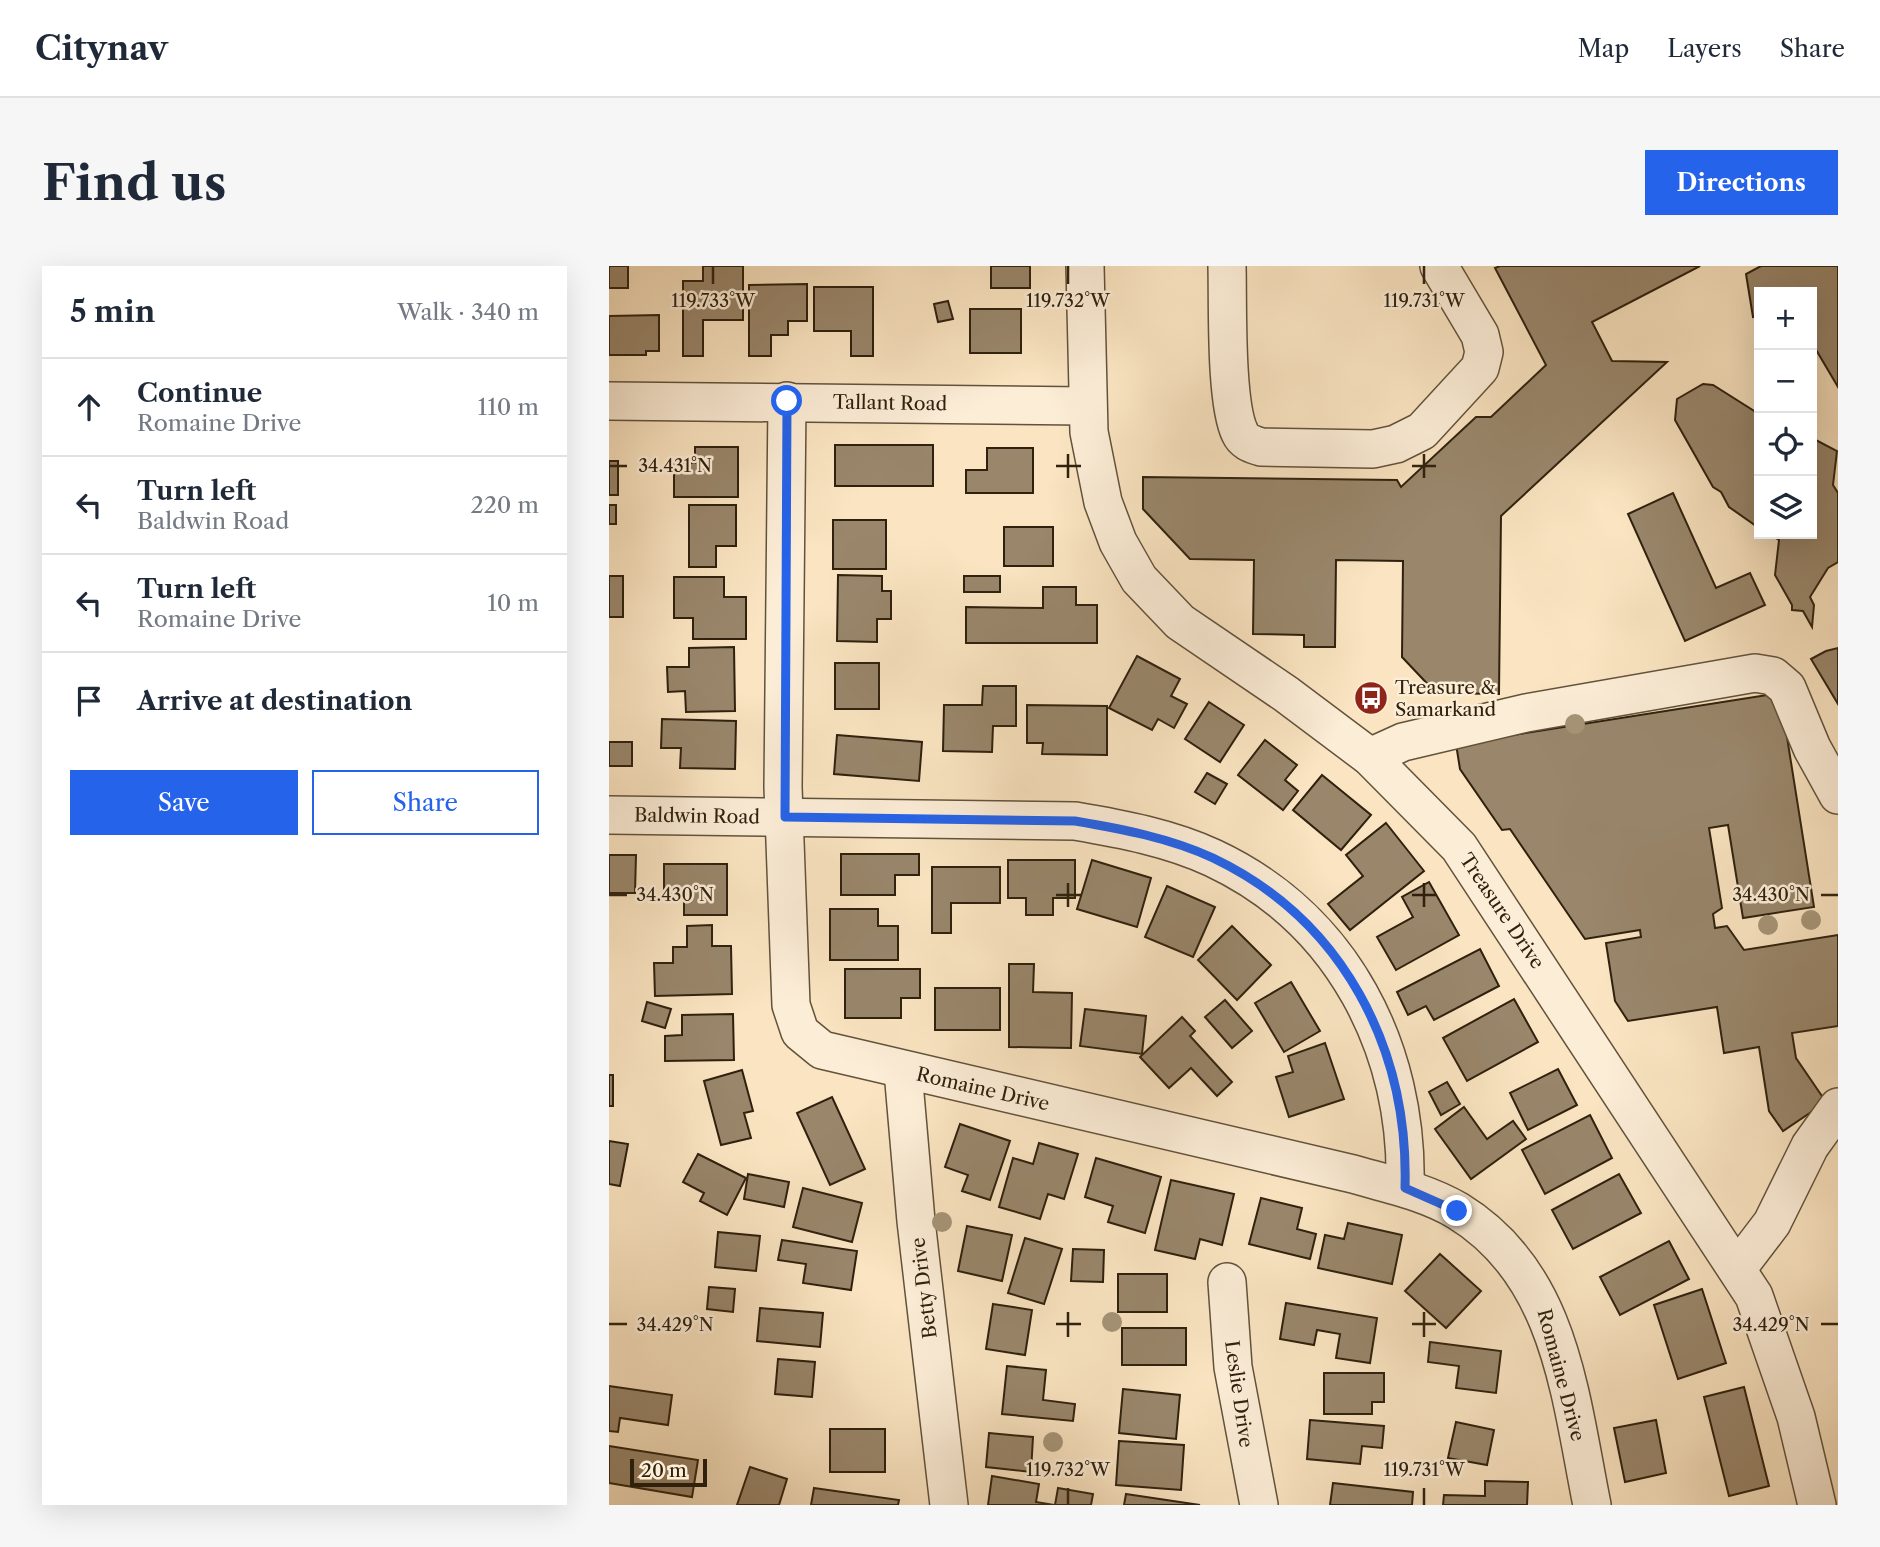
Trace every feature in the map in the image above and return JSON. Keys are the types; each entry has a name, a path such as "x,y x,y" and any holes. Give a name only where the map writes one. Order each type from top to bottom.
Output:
{"street":[{"name":"Treasure Drive","path":"1085,266 1086,406 1103,502 1118,542 1139,579 1180,622 1286,694 1370,757 1459,847 1737,1269 1765,1323 1796,1417 1817,1505"},
{"path":"1227,266 1232,394 1239,432 1247,442 1261,447 1373,449 1396,444 1422,431 1480,369 1484,352 1480,335 1439,266"},
{"name":"Tallant Road","path":"609,401 1086,406"},
{"name":"Romaine Drive","path":"787,401 785,817 791,1005 794,1019 805,1037 822,1050 903,1071 1405,1188 1457,1211 1496,1239 1516,1260 1541,1300 1553,1330 1592,1505"},
{"path":"1370,757 1403,742 1526,713 1755,673 1773,676 1787,688 1812,748 1838,795"},
{"name":"Baldwin Road","path":"609,815 1075,821 1122,829 1167,841 1244,874 1277,897 1312,929 1344,970 1368,1008 1382,1039 1401,1104 1406,1154 1405,1188"},
{"name":"Betty Drive","path":"903,1071 916,1221 949,1505"},
{"path":"1737,1269 1772,1223 1810,1146 1838,1107"},
{"name":"Leslie Drive","path":"1227,1282 1233,1367 1259,1505"}],"building":[{"path":"609,266 628,266 628,288 609,288"},
{"path":"703,266 743,266 743,320 703,320 703,356 683,356 683,281 703,281"},
{"path":"991,266 1030,266 1030,288 991,288"},
{"path":"1700,266 1592,322 1612,361 1667,362 1501,516 1499,694 1436,693 1402,657 1403,561 1336,560 1335,647 1304,647 1304,635 1253,634 1254,560 1190,559 1143,509 1143,477 1397,480 1401,487 1476,417 1491,417 1546,365 1495,268"},
{"path":"1761,266 1838,266 1838,387 1817,351 1817,287 1754,287 1753,317 1746,274"},
{"path":"807,284 807,321 788,321 788,335 771,335 771,356 749,356 749,285"},
{"path":"814,287 873,287 873,356 851,356 851,331 814,331"},
{"path":"948,301 953,319 938,322 934,304"},
{"path":"970,309 1021,309 1021,353 970,353"},
{"path":"659,315 659,351 646,351 646,355 609,355 609,316"},
{"path":"1703,384 1713,385 1754,411 1754,524 1729,507 1721,492 1713,487 1675,420 1677,399"},
{"path":"1817,441 1837,451 1833,485 1838,493 1838,562 1828,568 1810,597 1814,605 1812,627 1803,611 1792,610 1792,605 1775,575 1779,540 1817,539"},
{"path":"835,445 933,445 933,486 835,486"},
{"path":"695,447 738,447 738,497 674,497 674,463 695,463"},
{"path":"987,448 1033,448 1033,493 966,493 966,470 987,470"},
{"path":"609,461 618,461 618,495 609,495"},
{"path":"1673,493 1716,588 1750,573 1765,605 1685,641 1628,514"},
{"path":"609,505 616,505 616,524 609,524"},
{"path":"689,505 736,505 736,546 716,546 716,567 689,567"},
{"path":"833,520 886,520 886,569 833,569"},
{"path":"1004,527 1053,527 1053,566 1004,566"},
{"path":"838,575 882,576 882,591 891,591 891,619 877,619 877,642 837,641"},
{"path":"609,576 623,576 623,617 609,617"},
{"path":"964,576 1000,576 1000,592 964,592"},
{"path":"674,577 724,577 724,597 746,597 746,639 693,639 693,618 674,618"},
{"path":"1043,587 1076,587 1076,605 1097,605 1097,643 966,643 966,607 1043,608"},
{"path":"734,647 735,711 686,712 685,691 668,692 667,667 689,667 689,648"},
{"path":"1838,648 1838,704 1811,659"},
{"path":"1137,656 1180,679 1171,696 1187,704 1174,728 1158,719 1152,730 1109,708"},
{"path":"835,663 879,663 879,709 835,709"},
{"path":"983,686 1016,686 1016,726 993,726 992,752 943,751 944,705 982,705"},
{"path":"1780,693 1814,907 1743,918 1728,825 1709,828 1722,908 1713,914 1715,928 1727,926 1744,950 1838,935 1838,1026 1792,1033 1796,1058 1826,1102 1783,1131 1769,1111 1759,1047 1724,1053 1717,1007 1628,1021 1615,1001 1606,943 1641,937 1640,930 1585,939 1510,829 1502,830 1460,769 1456,744"},
{"path":"1209,702 1244,725 1220,762 1185,739"},
{"path":"1027,705 1107,706 1107,755 1042,754 1043,743 1027,743"},
{"path":"662,719 736,721 735,769 680,768 681,748 661,748"},
{"path":"837,735 922,742 919,781 834,774"},
{"path":"1265,740 1297,765 1285,780 1298,791 1283,810 1238,775"},
{"path":"609,742 632,742 632,766 609,766"},
{"path":"1207,773 1227,784 1215,804 1195,792"},
{"path":"1322,775 1371,815 1341,850 1293,810"},
{"path":"1386,823 1424,871 1350,930 1328,904 1363,876 1346,855"},
{"path":"841,854 919,854 919,875 895,875 895,895 841,895"},
{"path":"609,855 636,855 635,893 609,893"},
{"path":"1008,860 1075,860 1075,898 1053,898 1053,915 1026,915 1026,898 1008,898"},
{"path":"1092,860 1151,878 1137,927 1077,909"},
{"path":"664,864 727,864 727,915 684,915 684,897 664,897"},
{"path":"932,867 1000,867 1000,903 951,903 951,933 932,933"},
{"path":"1429,882 1459,935 1396,970 1377,937 1413,917 1402,897"},
{"path":"1167,886 1215,907 1193,957 1145,937"},
{"path":"830,909 878,909 878,926 898,926 898,960 830,960"},
{"path":"712,925 712,946 731,946 732,994 655,996 654,963 673,963 673,947 687,947 687,926"},
{"path":"1232,926 1271,965 1237,1000 1198,960"},
{"path":"1480,949 1499,986 1434,1020 1426,1006 1408,1015 1397,992"},
{"path":"1009,964 1034,964 1033,992 1072,993 1071,1048 1009,1047"},
{"path":"845,969 920,969 920,998 901,998 901,1018 845,1018"},
{"path":"1291,982 1320,1031 1284,1052 1255,1003"},
{"path":"935,988 1000,988 1000,1030 935,1030"},
{"path":"1514,999 1538,1042 1467,1081 1443,1038"},
{"path":"1225,1000 1252,1031 1232,1048 1205,1017"},
{"path":"647,1002 671,1009 665,1028 642,1021"},
{"path":"1085,1009 1146,1016 1142,1054 1080,1046"},
{"path":"733,1014 734,1060 665,1061 665,1036 682,1035 682,1015"},
{"path":"1182,1017 1195,1031 1190,1036 1232,1082 1217,1096 1191,1068 1169,1088 1140,1057"},
{"path":"1325,1043 1344,1099 1289,1117 1276,1077 1293,1072 1288,1056"},
{"path":"1558,1069 1577,1105 1528,1130 1510,1093"},
{"path":"742,1070 753,1111 744,1113 751,1138 721,1145 704,1081"},
{"path":"609,1075 613,1075 613,1106 609,1106"},
{"path":"1447,1082 1460,1104 1441,1115 1429,1092"},
{"path":"832,1097 865,1169 830,1185 797,1113"},
{"path":"1464,1107 1487,1139 1513,1121 1526,1139 1471,1179 1435,1129"},
{"path":"1590,1115 1612,1158 1545,1194 1522,1150"},
{"path":"960,1124 1010,1141 990,1200 962,1191 968,1175 945,1167"},
{"path":"609,1141 628,1144 620,1186 609,1184"},
{"path":"1039,1143 1078,1154 1064,1199 1048,1194 1040,1219 999,1207 1013,1158 1033,1164"},
{"path":"698,1154 746,1178 727,1215 700,1201 704,1193 683,1182"},
{"path":"1096,1158 1161,1177 1145,1233 1108,1222 1113,1206 1085,1197"},
{"path":"748,1174 789,1182 784,1207 744,1199"},
{"path":"1619,1174 1641,1213 1573,1249 1552,1210"},
{"path":"1171,1180 1234,1194 1222,1245 1200,1239 1195,1259 1155,1250"},
{"path":"803,1188 862,1203 852,1242 793,1227"},
{"path":"1261,1198 1302,1208 1297,1229 1316,1234 1310,1259 1249,1244"},
{"path":"1348,1223 1402,1235 1392,1284 1318,1268 1325,1235 1344,1239"},
{"path":"967,1226 1012,1235 1002,1281 958,1271"},
{"path":"718,1232 760,1236 756,1271 715,1267"},
{"path":"1025,1238 1062,1249 1044,1304 1008,1293"},
{"path":"782,1240 857,1251 851,1290 803,1283 806,1264 778,1260"},
{"path":"1669,1241 1689,1279 1620,1315 1600,1277"},
{"path":"1073,1249 1104,1250 1103,1282 1071,1281"},
{"path":"1440,1254 1481,1291 1446,1328 1405,1291"},
{"path":"1118,1274 1167,1274 1167,1312 1118,1312"},
{"path":"709,1287 735,1289 733,1312 707,1309"},
{"path":"1702,1289 1726,1363 1678,1379 1654,1305"},
{"path":"1286,1303 1377,1318 1370,1363 1336,1358 1340,1334 1317,1330 1314,1345 1280,1339"},
{"path":"993,1304 1032,1310 1025,1355 986,1349"},
{"path":"760,1308 823,1313 820,1347 757,1341"},
{"path":"1122,1328 1186,1328 1186,1365 1122,1365"},
{"path":"1430,1342 1501,1351 1496,1393 1456,1388 1459,1366 1428,1362"},
{"path":"778,1359 815,1362 812,1397 775,1394"},
{"path":"1007,1366 1046,1370 1043,1400 1075,1404 1073,1421 1002,1414"},
{"path":"1324,1373 1384,1373 1384,1402 1372,1402 1372,1414 1324,1414"},
{"path":"609,1386 672,1395 668,1425 620,1418 618,1432 609,1431"},
{"path":"1744,1387 1769,1486 1729,1496 1704,1397"},
{"path":"1123,1389 1180,1395 1176,1439 1119,1433"},
{"path":"1310,1420 1384,1426 1382,1448 1362,1446 1360,1464 1307,1459"},
{"path":"1656,1420 1666,1473 1625,1482 1614,1428"},
{"path":"1456,1422 1494,1430 1487,1465 1448,1458"},
{"path":"830,1429 885,1429 885,1472 830,1472"},
{"path":"989,1433 1033,1437 1031,1472 986,1467"},
{"path":"1119,1441 1184,1445 1181,1490 1116,1485"},
{"path":"609,1446 698,1460 692,1497 609,1483"},
{"path":"750,1467 787,1479 779,1505 737,1505"},
{"path":"992,1476 1039,1484 1036,1502 1054,1505 988,1505"},
{"path":"1485,1481 1528,1482 1527,1505 1443,1505 1444,1495 1485,1496"},
{"path":"1333,1483 1413,1492 1412,1505 1330,1505"},
{"path":"814,1488 899,1500 898,1505 811,1505"},
{"path":"1058,1488 1093,1494 1091,1505 1055,1505"},
{"path":"1126,1494 1200,1505 1124,1505"}],"place":[{"name":"Treasure & Samarkand","path":"1371,698"}],"route":[{"path":"787,401 783,787 785,817 1075,821 1122,829 1167,841 1212,858 1244,874 1277,897 1312,929 1344,970 1368,1008 1393,1071 1401,1104 1406,1154 1405,1188 1457,1211"}]}
